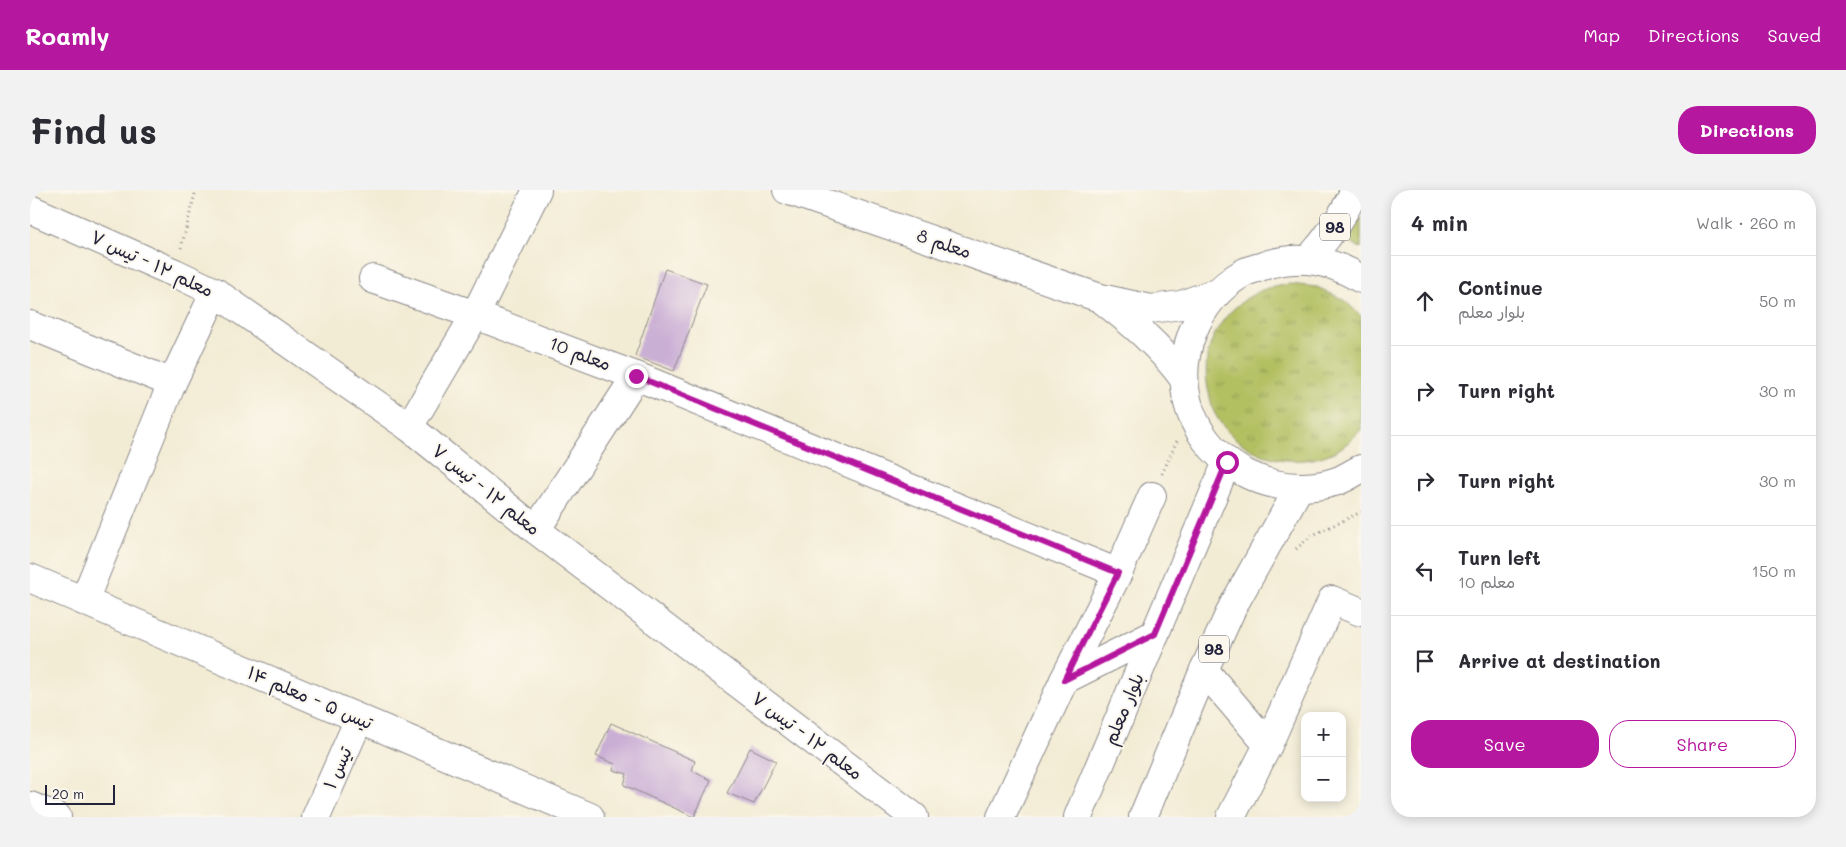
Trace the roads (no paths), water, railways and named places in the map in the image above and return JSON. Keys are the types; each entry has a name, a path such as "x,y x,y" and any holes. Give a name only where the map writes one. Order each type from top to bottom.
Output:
{"main road":[{"path":"409,427 475,315 537,190"},
{"name":"معلم 8","path":"787,190 1100,298"},
{"name":"98","path":"1309,259 1328,238 1345,211 1355,190"},
{"name":"معلم ۱۲ - تیس ۷","path":"30,209 215,292 409,427 536,530 914,817"},
{"name":"98","path":"1361,279 1344,268 1309,259 1273,262 1243,273 1218,292 1198,318 1187,347 1184,379 1190,410 1205,439 1227,462 1248,476 1273,485 1298,488 1334,482 1361,469"},
{"name":"معلم 10","path":"372,279 475,315 636,376 1118,573"},
{"path":"84,601 172,383 215,292"},
{"path":"1100,298 1151,309 1181,306 1218,292"},
{"path":"1100,298 1148,337 1167,356 1184,379"},
{"path":"30,325 172,383"},
{"path":"536,530 636,376"},
{"name":"بلوار معلم","path":"1078,817 1227,462"},
{"name":"98","path":"1142,817 1233,606 1298,488"},
{"path":"1001,817 1064,680 1118,573 1152,496"},
{"name":"تیس ۵ - معلم ۱۴","path":"30,578 590,817"},
{"path":"1231,817 1268,745 1332,600 1361,612"},
{"path":"1064,680 1155,634"},
{"path":"1204,670 1268,745"},
{"name":"تیس ۱","path":"316,817 359,719"},
{"path":"30,806 58,817"}]}
